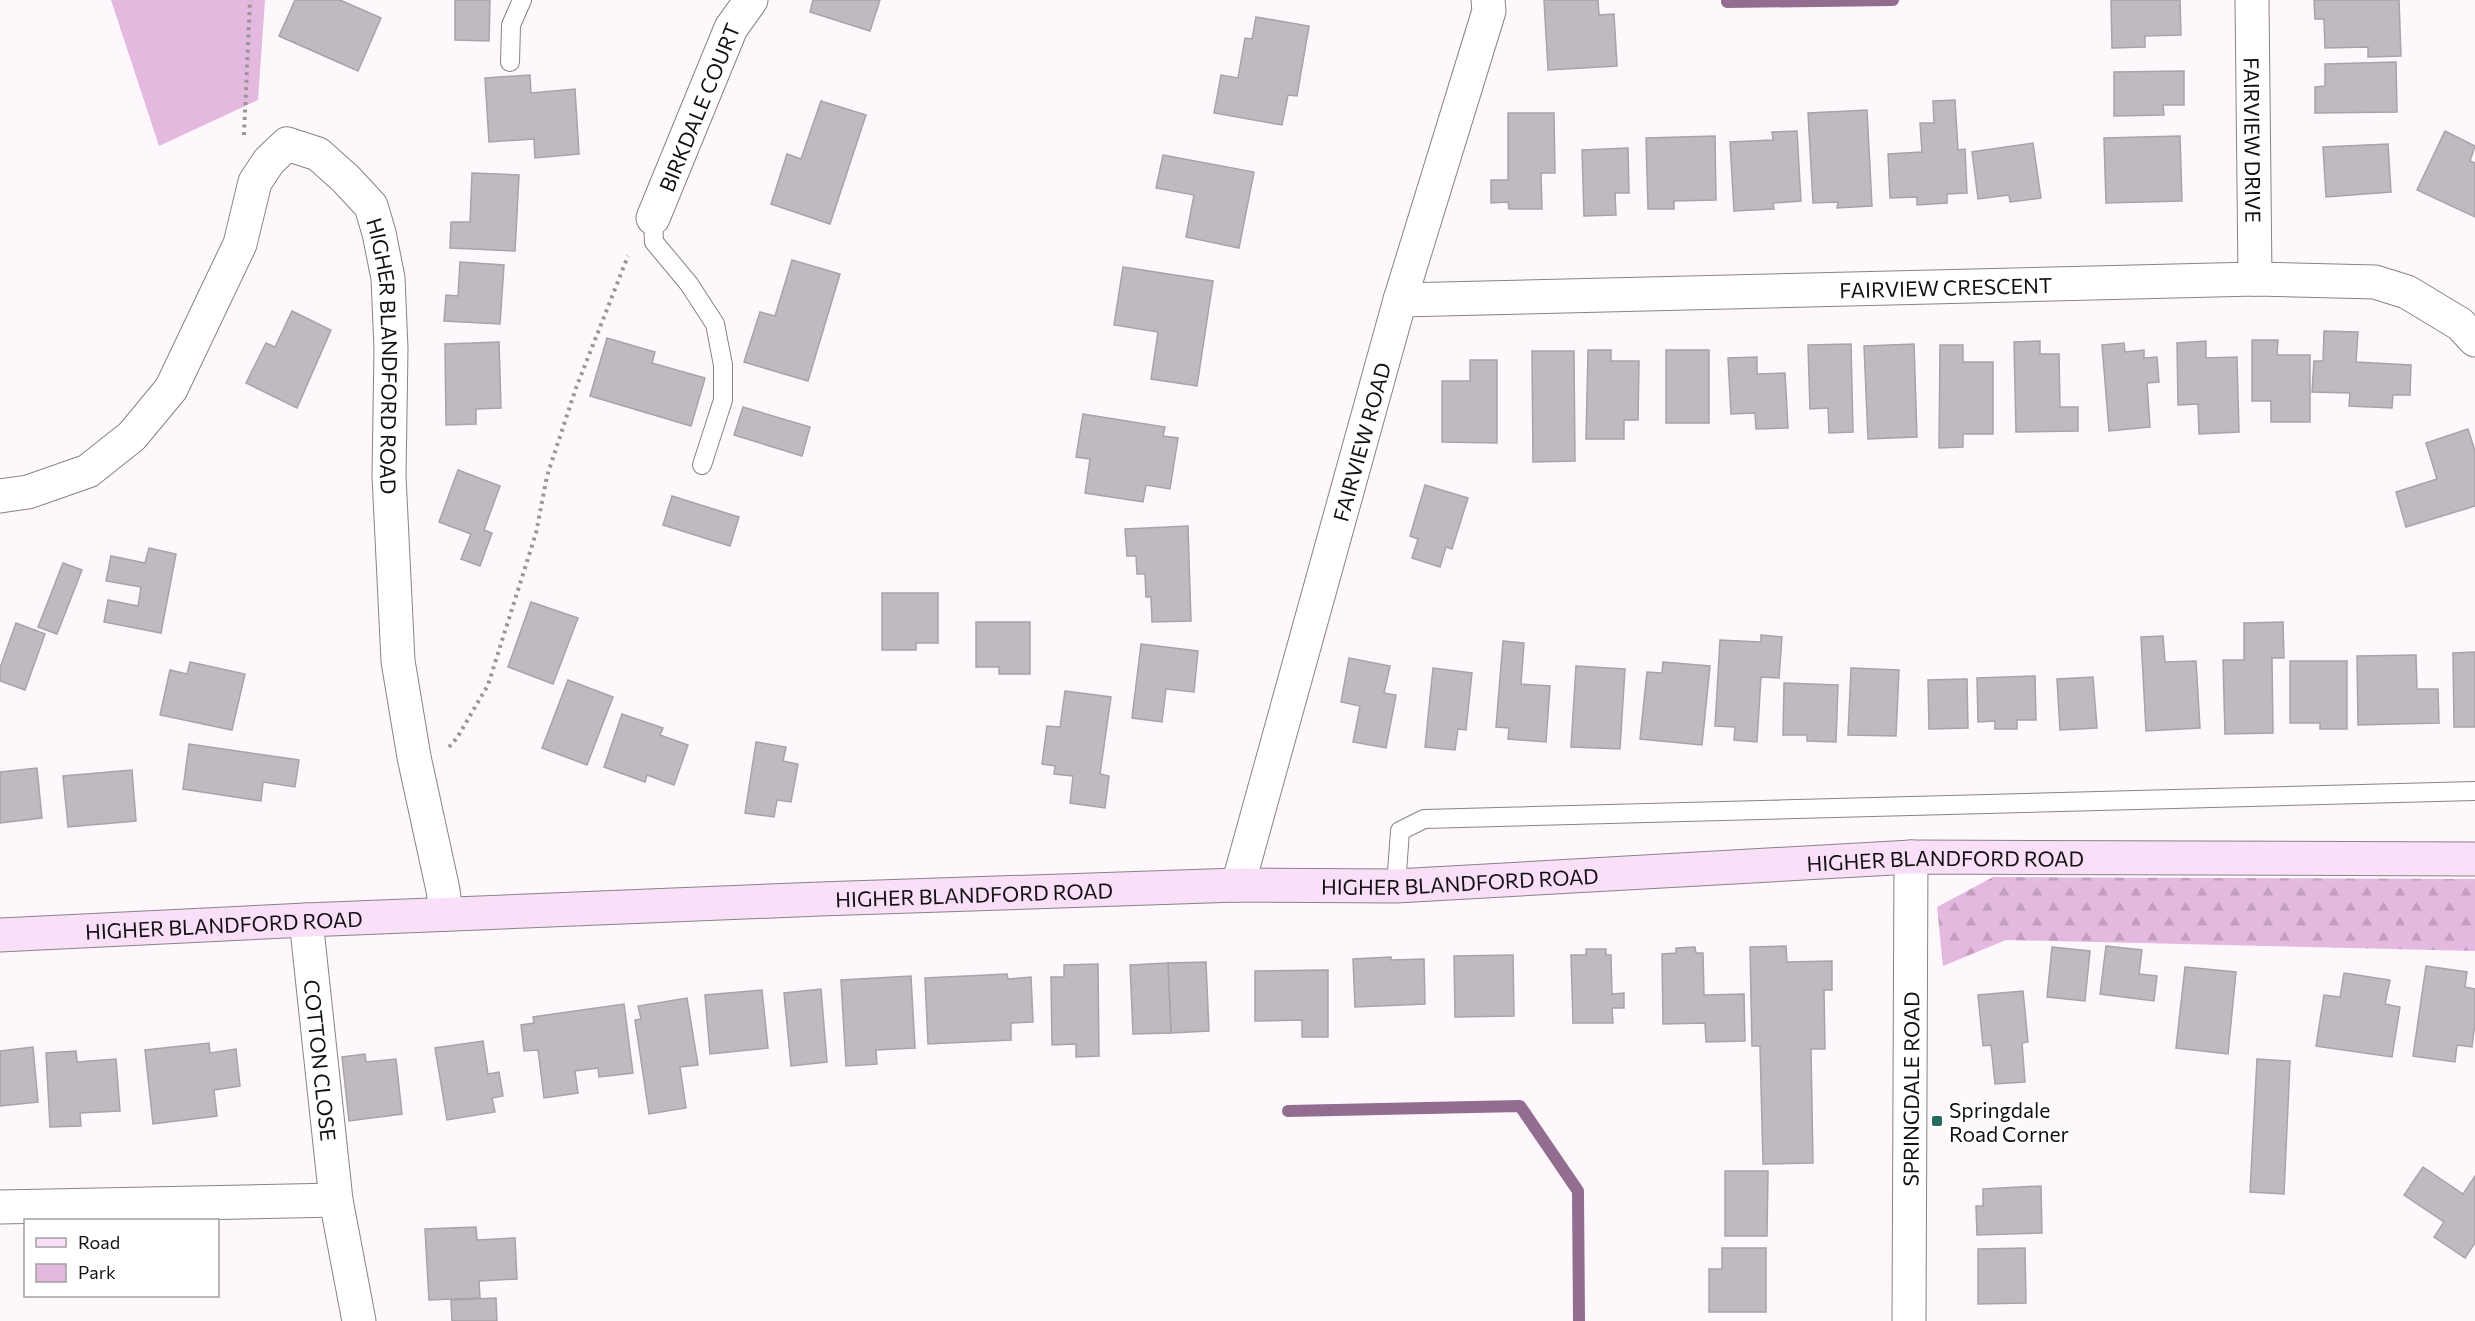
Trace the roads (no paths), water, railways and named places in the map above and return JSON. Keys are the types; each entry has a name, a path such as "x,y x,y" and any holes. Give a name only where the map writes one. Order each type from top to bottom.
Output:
{"main road":[{"name":"HIGHER BLANDFORD ROAD","path":"0,935 446,914 1238,885 1396,886 1911,856 2475,859"}],"street":[{"name":"BIRKDALE COURT","path":"653,218 731,27 751,0"},
{"name":"FAIRVIEW ROAD","path":"1238,885 1400,300 1489,11 1488,0"},
{"name":"FAIRVIEW DRIVE","path":"2252,0 2255,279"},
{"name":"HIGHER BLANDFORD ROAD","path":"0,496 28,492 88,471 132,436 171,390 240,244 255,182 264,168 287,144 318,154 371,206 388,278 391,349 389,476 398,661 414,757 443,890 446,914"},
{"name":"FAIRVIEW CRESCENT","path":"1400,300 2255,279 2375,282 2408,292 2460,324 2475,340"},
{"name":"SPRINGDALE ROAD","path":"1909,1321 1911,856"},
{"name":"COTTON CLOSE","path":"306,920 336,1200 359,1321"},
{"path":"0,1207 336,1200"}],"lane":[{"path":"510,62 511,25 522,0"},
{"path":"653,218 654,242 689,284 715,324 723,365 723,400 702,465"},
{"path":"1396,886 1400,831 1424,819 2475,791"}],"waterway":[{"path":"1727,2 1893,0"},
{"path":"1288,1111 1520,1106 1578,1191 1579,1321"}],"place":[{"name":"Springdale Road Corner","path":"1937,1121"}]}
